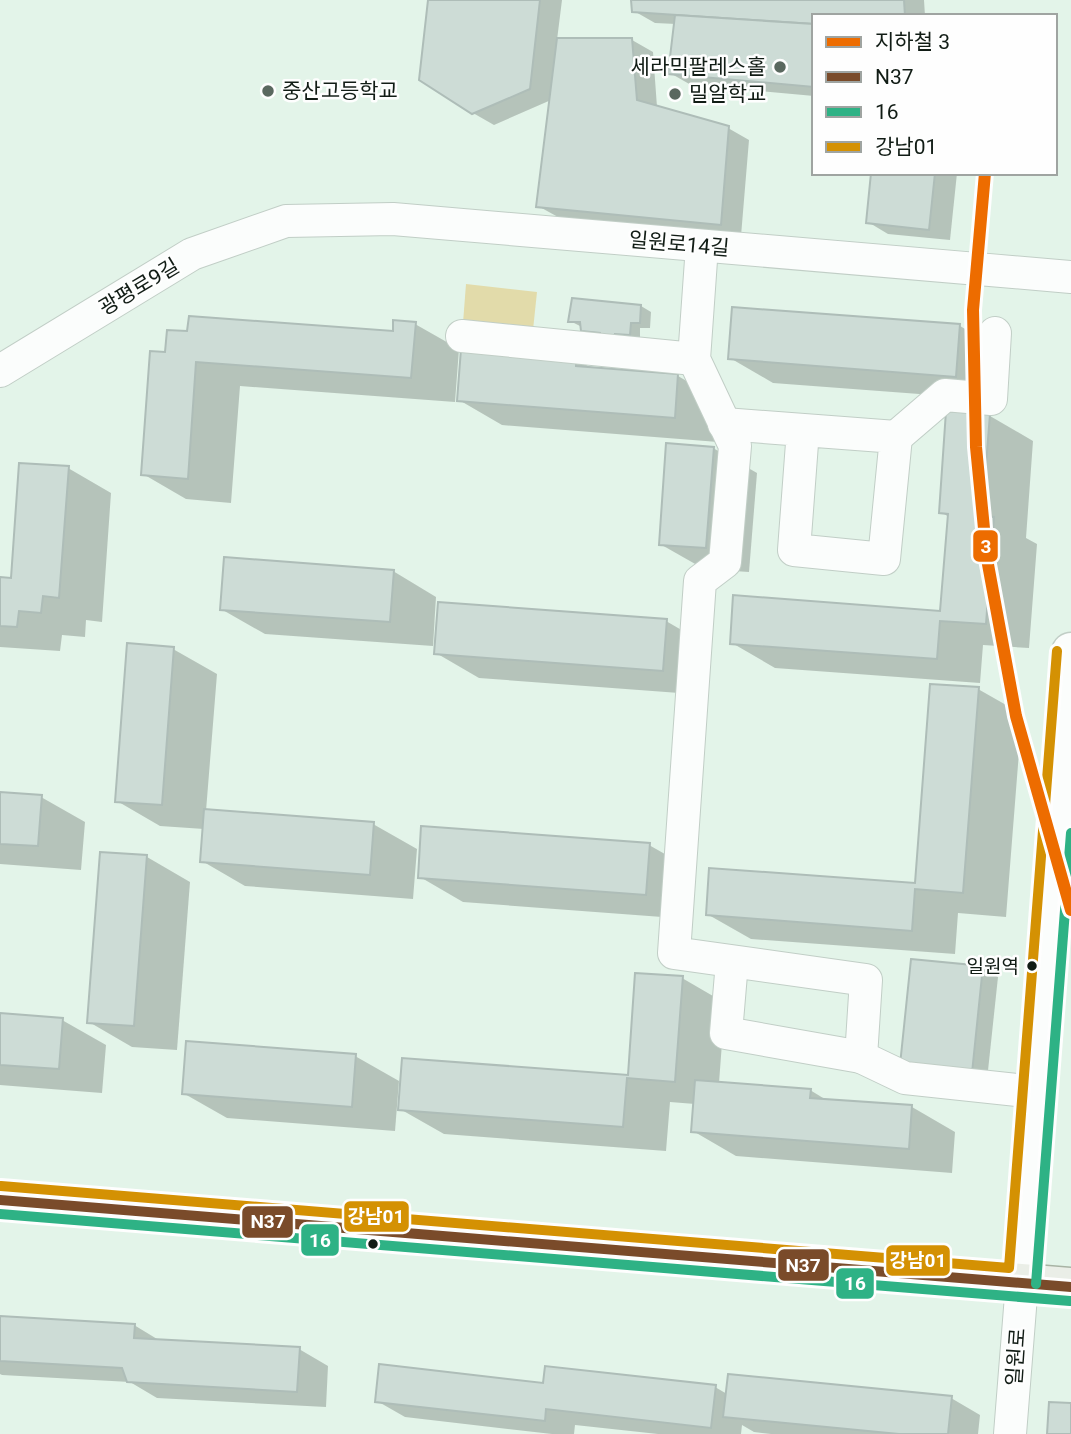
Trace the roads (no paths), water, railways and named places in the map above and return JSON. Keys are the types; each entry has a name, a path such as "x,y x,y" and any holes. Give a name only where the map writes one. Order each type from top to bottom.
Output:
{"main road":[{"path":"0,1200 1071,1287"}],"street":[{"name":"일원로14길","path":"286,221 393,219 1071,278"},
{"name":"광평로9길","path":"0,371 192,254 286,221"},
{"path":"702,246 694,359 735,446 725,562 700,581 674,953 866,980 861,1057"},
{"path":"803,430 794,550 884,559 896,437 945,395 991,399 995,333"},
{"path":"462,336 694,359"},
{"path":"724,424 896,437"},
{"name":"일원로","path":"1010,1434 1036,1092 1067,761 1071,652"},
{"path":"732,962 726,1033 861,1057 905,1078 1036,1092"}],"metro line":[{"name":"3","path":"985,175 973,310 976,447 987,559 1016,716 1071,910"}],"place":[{"name":"세라믹팔레스홀","path":"780,67"},
{"name":"중산고등학교","path":"268,91"},
{"name":"밀알학교","path":"675,94"},
{"name":"일원역","path":"1032,966"}]}
